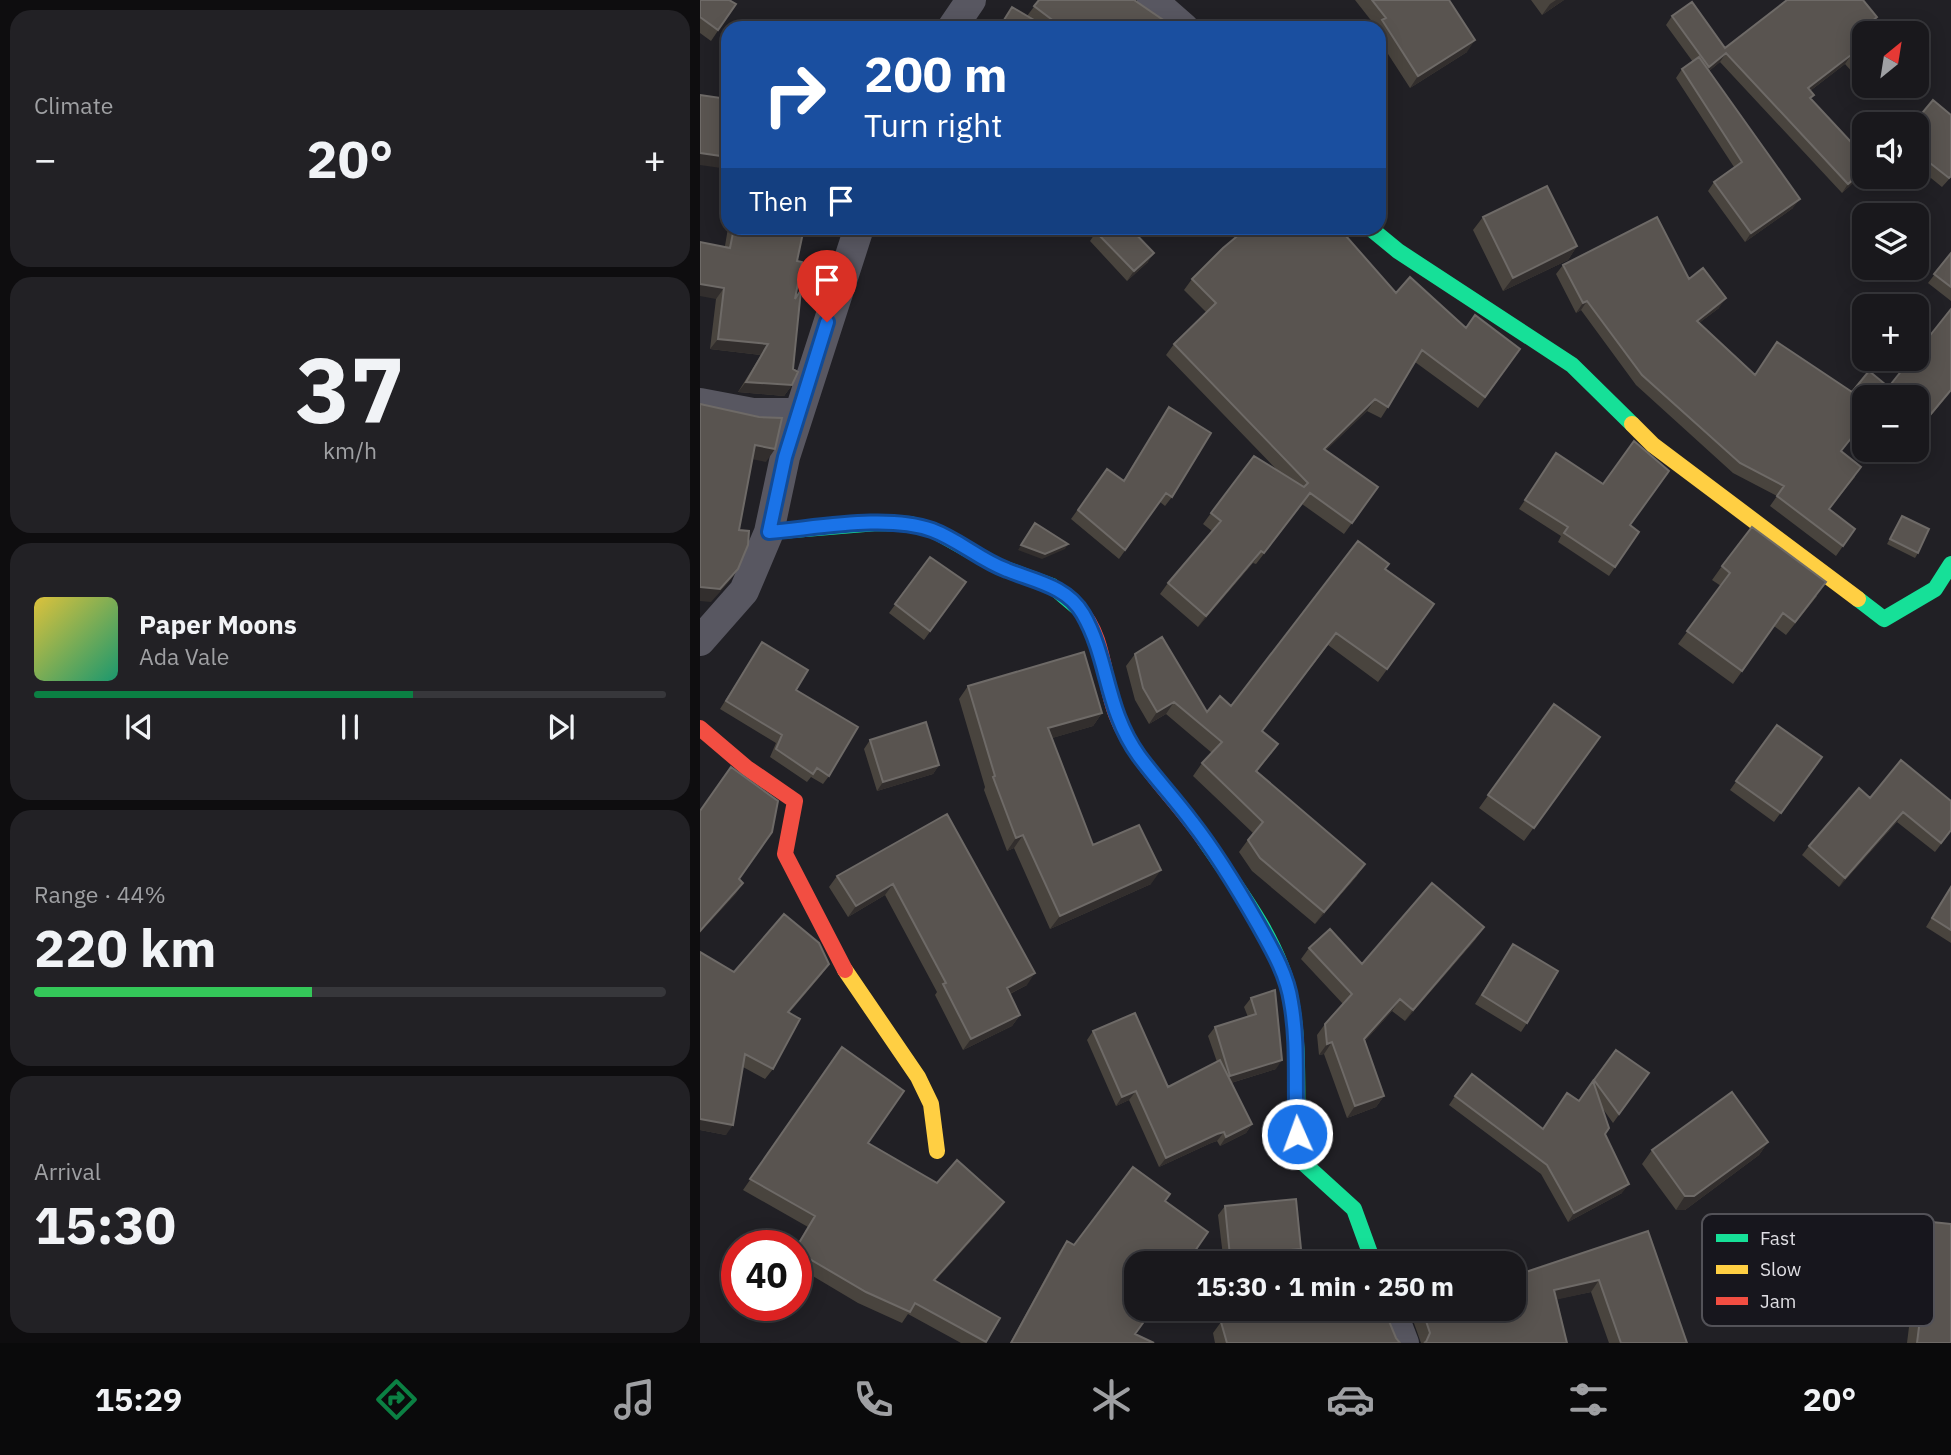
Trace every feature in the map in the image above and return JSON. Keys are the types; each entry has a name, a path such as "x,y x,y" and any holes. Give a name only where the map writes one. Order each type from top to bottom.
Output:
{"street":[{"path":"957,21 971,0"},
{"path":"1152,0 1176,21"},
{"path":"700,641 744,590 769,532 785,457 857,235"},
{"path":"1379,235 1398,251 1572,365 1653,445 1884,619 1935,589 1951,564"},
{"path":"700,403 753,413 799,414"},
{"path":"769,532 877,523 910,524 933,530 995,565 1052,586 1066,595 1082,612 1098,645 1116,715 1138,754 1194,824 1240,892 1279,961 1291,999 1298,1064 1295,1109 1299,1159 1354,1209 1369,1251"},
{"path":"700,729 747,768 795,802 785,854 853,986 892,1035 918,1077 931,1104 937,1151"},
{"path":"1396,1321 1404,1343"}],"building":[{"path":"700,0 729,0 736,4 724,21 721,21 718,30 700,17"},
{"path":"1039,0 1134,0 1165,21 1054,21 1034,6"},
{"path":"1372,0 1449,0 1475,40 1418,76 1386,26 1386,21 1382,20 1386,18"},
{"path":"1787,0 1863,0 1877,17 1872,21 1852,21 1852,56 1808,88 1814,95 1810,98 1852,143 1852,180 1848,184 1726,53 1709,67 1672,16 1692,2 1725,48"},
{"path":"1012,7 1034,20 1033,21 1003,21"},
{"path":"1699,57 1800,199 1751,233 1714,182 1742,162 1682,69"},
{"path":"700,95 721,98 721,156 700,153"},
{"path":"1933,100 1951,115 1949,178 1929,162 1929,112 1923,112"},
{"path":"1547,186 1577,246 1513,278 1483,217"},
{"path":"1657,217 1689,279 1703,268 1726,298 1697,321 1755,375 1777,342 1852,392 1852,437 1841,451 1861,467 1829,509 1855,529 1843,546 1777,496 1784,486 1740,463 1642,375 1587,301 1583,303 1563,265"},
{"path":"733,235 803,235 797,261 802,262 795,299 801,290 793,369 798,372 792,385 746,382 768,344 718,339 724,288 700,284 700,242 730,248"},
{"path":"1099,235 1137,235 1154,253 1134,271"},
{"path":"1239,235 1345,235 1396,293 1410,277 1466,328 1475,315 1520,349 1485,397 1422,350 1388,407 1375,399 1324,449 1378,487 1352,523 1310,493 1264,553 1261,551 1206,616 1168,583 1221,521 1211,513 1254,456 1304,487 1308,483 1174,344 1216,303 1192,279"},
{"path":"1951,253 1951,287 1934,274"},
{"path":"1951,309 1951,390 1930,415 1929,385 1891,384 1901,371 1929,371 1929,337"},
{"path":"1869,371 1886,385 1858,385"},
{"path":"700,404 759,417 782,418 775,449 755,445 739,530 749,531 748,545 738,569 720,589 700,587"},
{"path":"1169,407 1211,433 1172,497 1166,493 1125,550 1078,510 1107,469 1124,481"},
{"path":"1634,441 1669,471 1630,525 1639,532 1615,567 1564,533 1568,527 1525,500 1556,453 1603,484"},
{"path":"1902,516 1929,529 1918,553 1890,539"},
{"path":"1035,523 1068,544 1045,554 1021,545"},
{"path":"1752,527 1826,582 1795,622 1783,613 1742,671 1687,631 1730,573 1722,566"},
{"path":"1358,541 1389,564 1385,569 1434,604 1387,669 1336,633 1262,731 1278,744 1256,771 1365,864 1324,912 1260,858 1248,840 1263,822 1202,763 1222,742 1174,702 1157,712 1143,688 1135,654 1162,637 1207,712 1220,696 1231,706"},
{"path":"930,557 966,582 930,631 895,604"},
{"path":"762,642 808,670 796,690 858,727 829,776 817,768 813,774 776,749 782,735 726,701"},
{"path":"1084,652 1102,713 1048,728 1093,845 1139,825 1161,870 1060,916 1023,835 1016,838 993,777 995,776 968,686"},
{"path":"1554,704 1600,737 1534,828 1488,795"},
{"path":"926,722 939,765 883,782 870,740"},
{"path":"1777,725 1822,757 1781,813 1736,781"},
{"path":"1901,760 1951,801 1951,830 1941,843 1903,812 1845,878 1809,846 1859,788 1870,798"},
{"path":"731,767 778,801 772,832 739,879 743,883 700,931 700,811"},
{"path":"947,814 1035,973 1007,988 1020,1015 971,1039 943,984 946,983 893,884 856,906 837,876"},
{"path":"1432,883 1484,927 1413,1010 1400,999 1364,1039 1384,1096 1355,1106 1332,1042 1327,1044 1325,1024 1352,994 1309,948 1330,929 1362,964"},
{"path":"1951,887 1951,930 1932,918"},
{"path":"784,914 819,943 829,964 788,1012 800,1019 773,1069 745,1054 733,1125 700,1119 700,952 734,972"},
{"path":"1513,944 1558,971 1527,1023 1482,995"},
{"path":"1275,990 1282,1060 1230,1076 1215,1027 1256,1014 1251,998"},
{"path":"1135,1013 1168,1087 1220,1060 1252,1124 1226,1137 1224,1132 1217,1134 1166,1158 1136,1091 1122,1097 1093,1031"},
{"path":"842,1047 904,1091 868,1143 937,1183 957,1160 1004,1202 934,1280 1000,1318 986,1342 915,1303 910,1312 866,1292 812,1260 812,1230 807,1230 815,1216 750,1179"},
{"path":"1616,1050 1649,1073 1619,1114 1594,1080"},
{"path":"1472,1074 1543,1129 1567,1093 1579,1101 1593,1081 1609,1128 1605,1134 1629,1184 1574,1213 1547,1165 1455,1096"},
{"path":"1732,1092 1768,1142 1694,1196 1685,1196 1652,1150"},
{"path":"1133,1167 1170,1194 1165,1201 1208,1232 1195,1251 1124,1251 1124,1321 1144,1321 1135,1334 1154,1343 1011,1343 1067,1241 1074,1245"},
{"path":"1296,1199 1301,1249 1230,1251 1225,1206"},
{"path":"1934,1222 1951,1224 1951,1343 1917,1343 1919,1326 1934,1326"},
{"path":"1648,1231 1687,1343 1621,1343 1599,1280 1554,1290 1567,1343 1424,1343 1430,1333 1426,1321 1526,1321 1526,1272"},
{"path":"1389,1321 1400,1343 1227,1343 1221,1322"}],"traffic: fast":[{"path":"1379,235 1398,251 1572,365 1632,424"},
{"path":"769,532 877,523 910,524 933,530 995,565 1052,586 1079,609"},
{"path":"1858,599 1884,619 1935,589 1951,564"},
{"path":"1205,841 1268,937 1286,978 1296,1039 1299,1159 1354,1209 1369,1251"}],"traffic: slow":[{"path":"1632,424 1653,445 1858,599"},
{"path":"845,970 918,1077 931,1104 937,1151"}],"traffic: jam":[{"path":"1079,609 1088,620 1099,645 1112,701 1124,732 1145,764 1205,841"},
{"path":"700,728 747,768 795,801 785,854 845,970"}],"route":[{"path":"827,322 785,457 769,532 877,523 910,524 933,530 995,565 1052,586 1066,595 1082,612 1098,645 1116,715 1138,754 1194,824 1240,892 1279,961 1291,999 1294,1021 1298,1064 1295,1109 1297,1134"}]}
